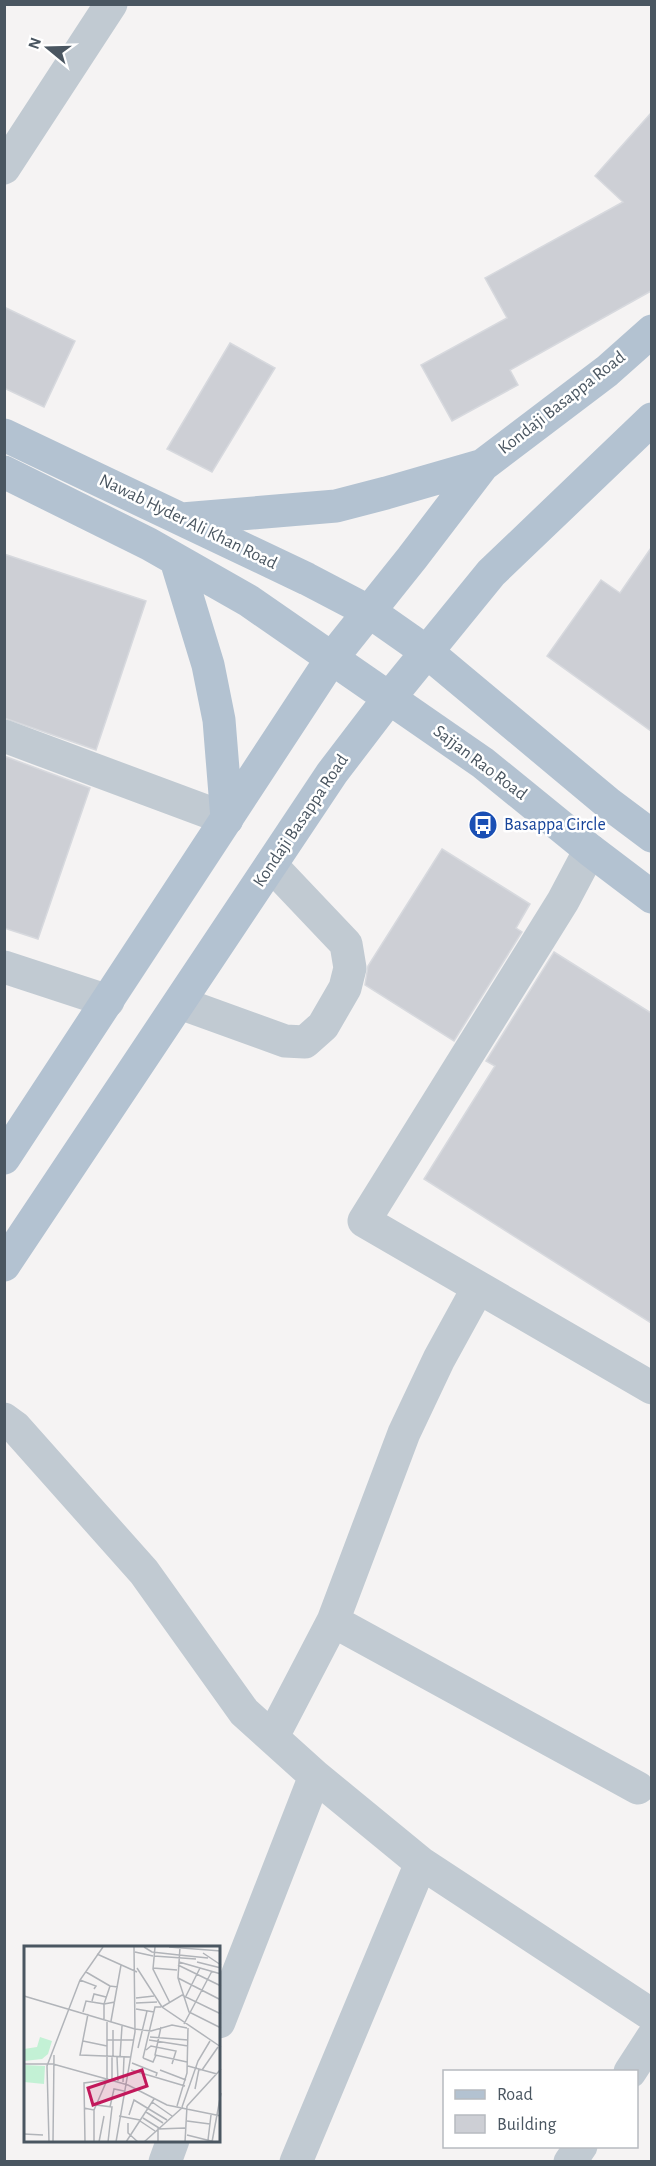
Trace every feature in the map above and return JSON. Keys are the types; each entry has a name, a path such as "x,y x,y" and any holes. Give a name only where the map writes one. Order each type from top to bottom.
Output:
{"main road":[{"name":"Kondaji Basappa Road","path":"4,1158 332,658 483,465 607,371 651,331"},
{"name":"Kondaji Basappa Road","path":"4,1265 332,773 390,697 491,573 651,419"},
{"name":"Nawab Hyder Ali Khan Road","path":"4,435 307,579 370,612 427,652 651,836"},
{"path":"181,519 336,506 483,465"},
{"name":"Nawab Hyder Ali Khan Road","path":"4,472 176,560 249,601 332,658"},
{"path":"176,560 208,665 219,720 227,819"},
{"name":"Sajjan Rao Road","path":"332,658 510,783 590,850 651,897"}],"street":[{"path":"4,168 111,4"},
{"path":"4,736 227,819"},
{"path":"590,850 563,901 364,1221 651,1388"},
{"path":"180,1003 285,1041 305,1042 323,1026 345,988 350,968 346,944 271,865"},
{"path":"4,967 108,1001"},
{"path":"273,1736 333,1621 404,1432 439,1359 478,1287"},
{"path":"4,1419 15,1427 144,1572 244,1712 315,1776 421,1863 651,2015"},
{"path":"333,1621 638,1788"},
{"path":"220,2019 315,1776"},
{"path":"296,2162 421,1863"},
{"path":"631,2070 651,2038"},
{"path":"165,2162 172,2142"},
{"path":"570,2162 580,2148"}],"building":[{"path":"651,113 651,291 510,370 518,385 452,421 421,365 507,318 485,278 623,202 595,176"},
{"path":"4,307 75,341 44,407 4,388"},
{"path":"230,343 275,368 212,472 167,449"},
{"path":"651,548 651,731 547,656 601,580 620,593"},
{"path":"4,554 146,601 96,750 4,718"},
{"path":"4,756 90,788 38,939 4,928"},
{"path":"442,849 530,904 516,928 522,932 454,1041 365,985 368,966"},
{"path":"554,952 651,1013 651,1323 424,1179 495,1066 486,1061"}],"place":[{"name":"Basappa Circle","path":"483,825"}]}
